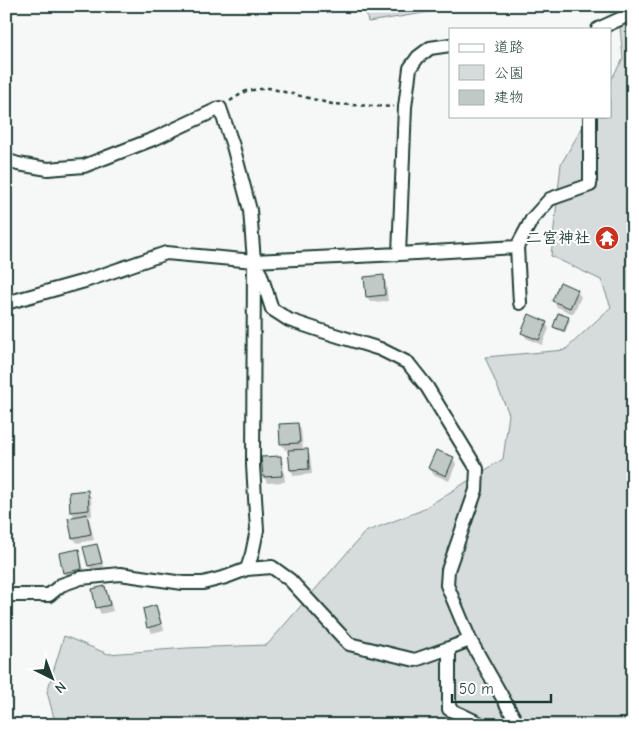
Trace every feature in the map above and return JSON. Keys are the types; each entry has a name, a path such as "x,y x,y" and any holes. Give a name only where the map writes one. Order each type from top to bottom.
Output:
{"street":[{"path":"600,28 633,14"},
{"path":"399,254 406,107 410,68 418,57 430,48 449,44"},
{"path":"6,160 48,169 84,166 156,138 220,108 233,146 250,210 254,261 253,465 257,530 247,569"},
{"path":"520,302 517,247 532,219 550,200 590,185 590,118"},
{"path":"6,303 85,281 166,253 254,261 517,247"},
{"path":"254,261 261,275 272,309 288,320 380,349 408,363 427,387 477,469 476,490 448,570 447,585 470,640 518,725"},
{"path":"6,594 49,595 61,585 81,578 120,574 183,583 203,583 247,569 272,567 290,580 348,644 414,660 470,640"},
{"path":"449,648 449,709 483,725"}],"path":[{"path":"220,108 246,90 269,88 332,104 406,107"}],"green space":[{"path":"365,6 436,6 430,12 368,22"},
{"path":"618,6 633,6 633,725 56,725 47,692 64,636 108,654 187,648 267,645 365,532 420,511 503,459 509,414 485,357 565,350 611,307 601,280 551,256 561,164 588,118 612,118 612,78 623,59"}],"building":[{"path":"384,275 385,295 366,297 364,277"},
{"path":"560,282 578,290 570,308 552,301"},
{"path":"558,313 569,317 564,331 553,327"},
{"path":"529,314 547,322 539,340 521,333"},
{"path":"298,423 300,443 280,444 279,424"},
{"path":"308,449 309,469 290,470 288,450"},
{"path":"436,450 454,457 446,476 428,468"},
{"path":"281,456 282,476 263,477 261,457"},
{"path":"88,490 89,510 70,512 69,492"},
{"path":"87,514 91,534 72,538 68,518"},
{"path":"97,544 102,563 88,566 83,547"},
{"path":"79,549 82,569 63,573 59,553"},
{"path":"105,586 110,605 96,608 92,589"},
{"path":"156,605 161,624 147,628 143,609"}],"place":[{"name":"二宮神社","path":"607,238"}]}
